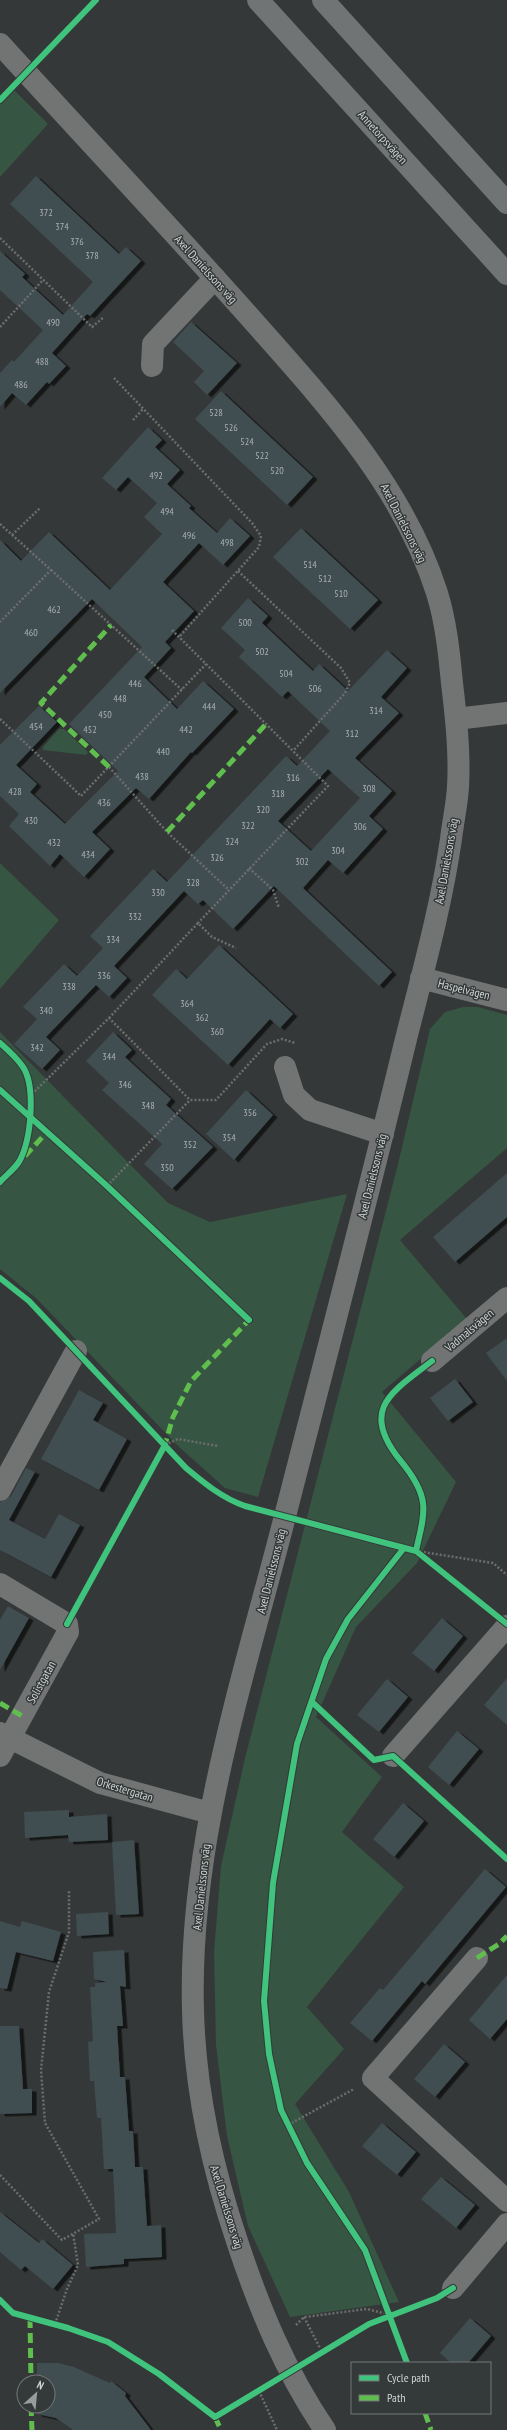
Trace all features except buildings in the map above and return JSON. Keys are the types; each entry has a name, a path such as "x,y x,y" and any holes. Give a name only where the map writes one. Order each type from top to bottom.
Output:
{"main road":[{"path":"241,0 425,184"},
{"name":"Annetorpsvägen","path":"258,0 507,274"},
{"path":"323,0 507,203"},
{"path":"329,0 374,56"}],"street":[{"name":"Axel Danielssons väg","path":"0,44 215,278 327,404 364,452 393,497 418,545 437,594 448,644 456,719 458,788 445,880 383,1134 210,1813 198,1900 193,1972 193,2014 201,2104 222,2197 254,2293 275,2344 304,2400 325,2430"},
{"path":"152,366 153,344 215,278"},
{"path":"456,719 507,713"},
{"name":"Haspelvägen","path":"421,978 507,1000"},
{"path":"285,1067 294,1095 310,1110 383,1134"},
{"name":"Vadmalsvägen","path":"432,1361 507,1298"},
{"path":"0,1490 76,1351"},
{"name":"Solistgatan","path":"0,1584 67,1624 68,1632 3,1743"},
{"path":"393,1756 507,1626"},
{"name":"Orkestergatan","path":"3,1743 100,1782 210,1813"},
{"path":"477,1958 373,2078 507,2201"},
{"path":"453,2288 507,2224"}],"path":[{"path":"0,238 92,327 104,317"},
{"path":"0,326 43,280"},
{"path":"114,378 252,523 262,536 259,547 179,637"},
{"path":"133,420 144,409"},
{"path":"12,535 40,508"},
{"path":"0,524 182,690"},
{"path":"0,622 51,570"},
{"path":"238,571 341,668 350,682 345,693 293,751"},
{"path":"29,1097 109,1018 328,786 172,630"},
{"path":"0,719 81,796 206,664"},
{"path":"109,767 167,832 229,890"},
{"path":"249,868 273,890 280,908"},
{"path":"198,923 212,937 236,948"},
{"path":"109,1018 190,1100 216,1100 267,1044 282,1040 295,1043"},
{"path":"107,1186 190,1100"},
{"path":"165,1445 178,1439 218,1446"},
{"path":"416,1551 493,1563 507,1575"},
{"path":"0,2175 62,2240 99,2219 45,2123 41,2070 49,1992 69,1932 69,1890"},
{"path":"288,2125 373,2078"},
{"path":"55,2324 67,2289 78,2265 73,2233"},
{"path":"296,2325 304,2317 367,2310 390,2315"},
{"path":"304,2317 322,2352"},
{"path":"259,2390 277,2430"}],"green space":[{"path":"13,89 48,124 0,177 0,103"},
{"path":"59,729 64,729 88,752 86,755 43,750 43,747"},
{"path":"0,863 59,920 0,989"},
{"path":"463,1007 478,1007 507,1015 507,1148 400,1240 467,1319 382,1392 456,1482 417,1563 356,1627 316,1717 382,1777 342,1832 404,1887 307,2007 344,2049 295,2104 349,2192 399,2302 290,2317 248,2226 227,2136 216,2045 214,1952 221,1866 245,1758 398,1164 430,1029 445,1012"},
{"path":"0,1032 168,1203 210,1222 347,1194 258,1497 225,1488 178,1446 37,1299 0,1269"}],"marked path":[{"path":"109,767 41,703 111,625"},
{"path":"167,832 266,724"},
{"path":"25,1156 47,1132"},
{"path":"164,1448 173,1417 191,1381 249,1320 247,1317"},
{"path":"0,1703 22,1716"},
{"path":"477,1958 499,1944 507,1936"},
{"path":"30,2318 31,2374"},
{"path":"31,2414 32,2430"},
{"path":"425,2414 431,2430"},
{"path":"215,2417 221,2430"}],"cycle path":[{"path":"0,100 96,0"},
{"path":"0,1043 23,1067 30,1087 31,1100 29,1127 24,1151 18,1163 0,1182"},
{"path":"0,1090 107,1186 249,1320"},
{"path":"0,1278 29,1301 186,1468 214,1490 245,1506 416,1551 507,1624"},
{"path":"416,1551 423,1515 422,1497 408,1470 388,1442 382,1427 382,1414 386,1403 393,1392 432,1361"},
{"path":"67,1624 165,1445"},
{"path":"404,1548 348,1619 326,1659 297,1744 273,1883 264,2001 269,2054 281,2110 307,2163 365,2250 407,2362"},
{"path":"312,1702 374,1760 393,1756 507,1859"},
{"path":"0,2300 13,2313 68,2328 108,2342 159,2374 215,2417 369,2324 437,2298 453,2288"}]}
